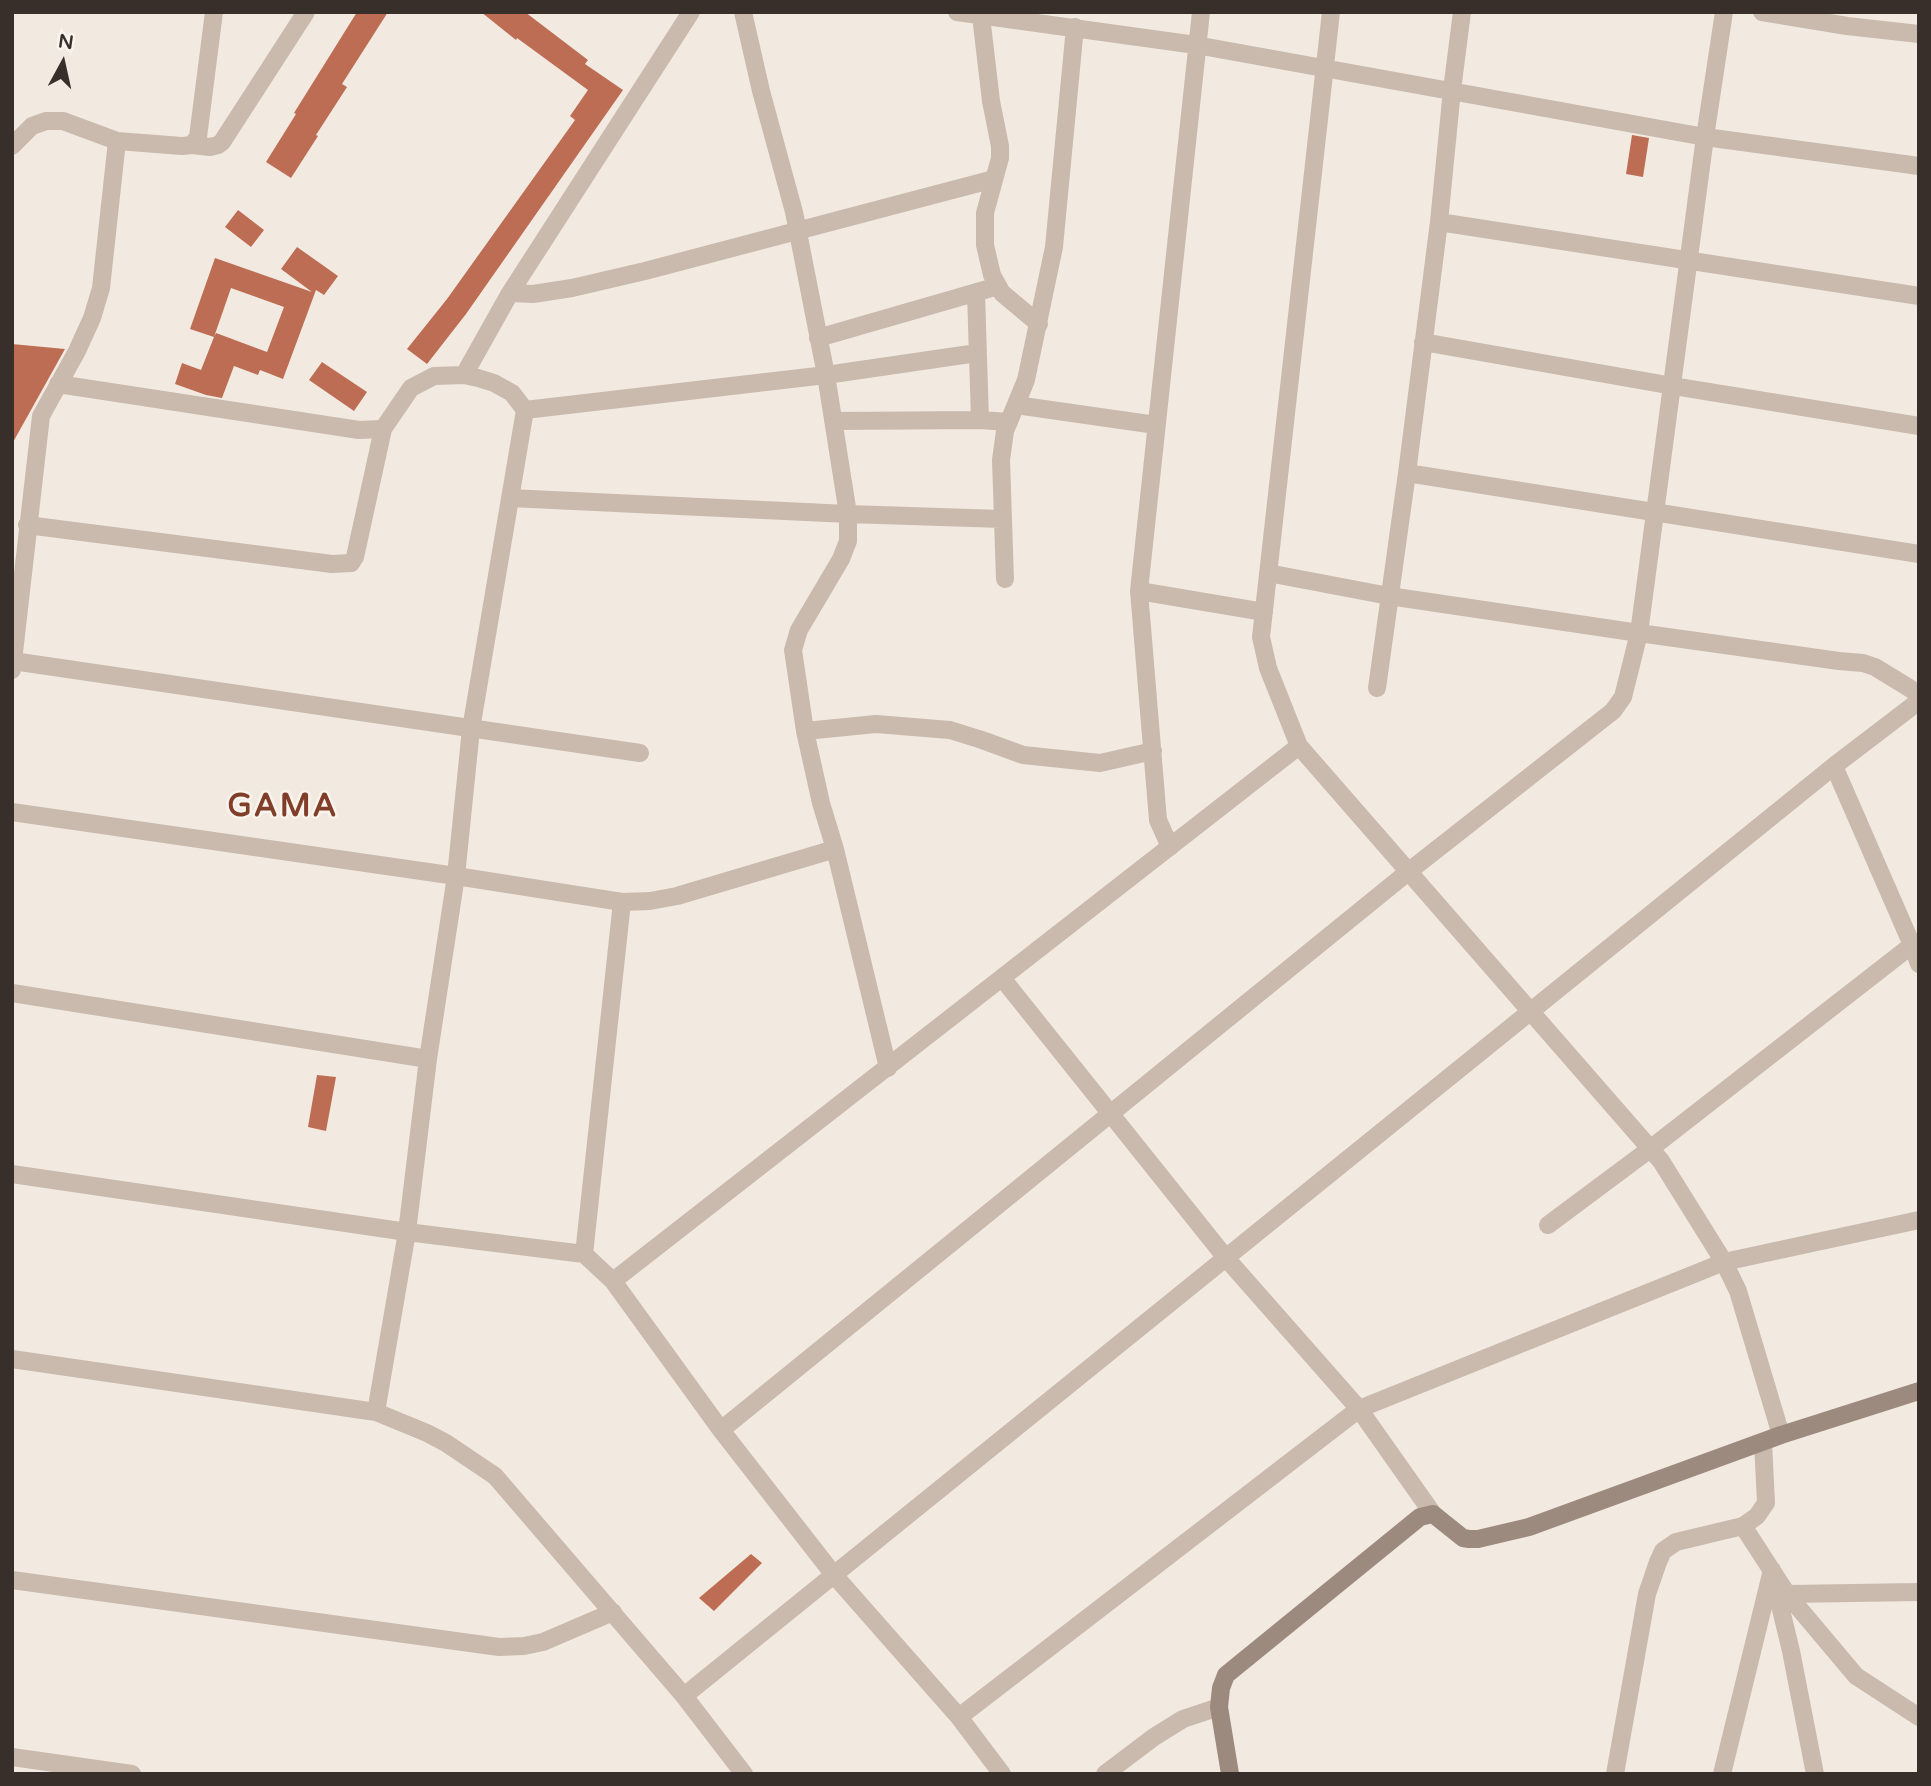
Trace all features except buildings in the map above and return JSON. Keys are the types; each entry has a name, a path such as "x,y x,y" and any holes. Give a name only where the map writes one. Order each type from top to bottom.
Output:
{"street":[{"path":"192,145 198,137 214,12"},
{"path":"12,146 32,127 46,121 63,121 117,141 182,146 218,145 306,12"},
{"path":"464,375 510,293 691,12"},
{"path":"743,12 797,230 826,375 848,514 848,541 841,559 799,631 793,650 805,731 821,803 835,849 888,1068"},
{"path":"957,12 1196,45 1704,137 1919,166"},
{"path":"1170,847 1158,820 1139,591 1201,12"},
{"path":"1331,12 1261,637 1268,668 1298,746 1661,1161 1724,1262 1738,1291 1781,1435"},
{"path":"1377,688 1439,222 1462,12"},
{"path":"721,1430 1408,872 1613,711 1623,697 1639,633 1704,137 1724,12"},
{"path":"1762,12 1919,34"},
{"path":"981,16 1000,146 1000,158 985,213 985,245 992,275 1002,293 1039,324"},
{"path":"1005,579 1001,460 1005,431 1026,380 1054,247 1075,27"},
{"path":"117,141 101,288 92,318 77,351 41,416 21,500 27,525 15,616 13,666 640,753"},
{"path":"510,293 572,288 645,271 994,179"},
{"path":"1439,222 1919,296"},
{"path":"818,338 998,286"},
{"path":"976,293 980,420"},
{"path":"1423,342 1919,426"},
{"path":"525,410 826,375 977,353"},
{"path":"27,525 332,565 351,564 355,557 383,429 411,388 434,376 464,375 494,383 512,393 525,410 471,729 456,876 428,1059 407,1233 376,1412"},
{"path":"58,384 359,430 383,429"},
{"path":"833,421 980,420 1012,414 1156,425"},
{"path":"1407,472 1919,554"},
{"path":"510,498 1003,519"},
{"path":"1268,573 1389,596 1863,663 1875,667 1919,694"},
{"path":"1139,591 1264,612"},
{"path":"684,1696 1834,766 1919,701"},
{"path":"805,731 876,724 950,730 1023,755 1100,763 1153,751"},
{"path":"613,1281 1298,746"},
{"path":"1834,766 1915,943 1919,964"},
{"path":"12,812 622,902 677,896 835,849"},
{"path":"584,1254 622,902"},
{"path":"1548,1225 1915,943"},
{"path":"1002,978 1226,1258 1359,1409 1433,1514 1463,1538 1478,1539 1529,1527 1781,1435 1919,1391"},
{"path":"12,993 428,1059"},
{"path":"12,1174 407,1233 584,1254 613,1281 721,1430 834,1575 959,1717 1002,1774"},
{"path":"959,1717 1359,1409 1724,1262 1919,1220"},
{"path":"12,1359 376,1412 446,1443 495,1476 684,1696 744,1774"},
{"path":"1615,1774 1647,1594 1658,1562 1663,1551 1675,1542 1743,1526 1757,1516 1766,1503 1763,1442"},
{"path":"1230,1774 1219,1707 1221,1688 1226,1675 1420,1517 1433,1514"},
{"path":"1743,1526 1787,1594 1856,1676 1919,1717"},
{"path":"1722,1774 1772,1570"},
{"path":"1772,1570 1815,1774"},
{"path":"12,1580 499,1647 543,1642 613,1612"},
{"path":"1787,1594 1919,1592"},
{"path":"1105,1774 1183,1719 1219,1707"},
{"path":"12,1757 132,1774"}],"district":[{"name":"GAMA","path":"283,808"}]}
